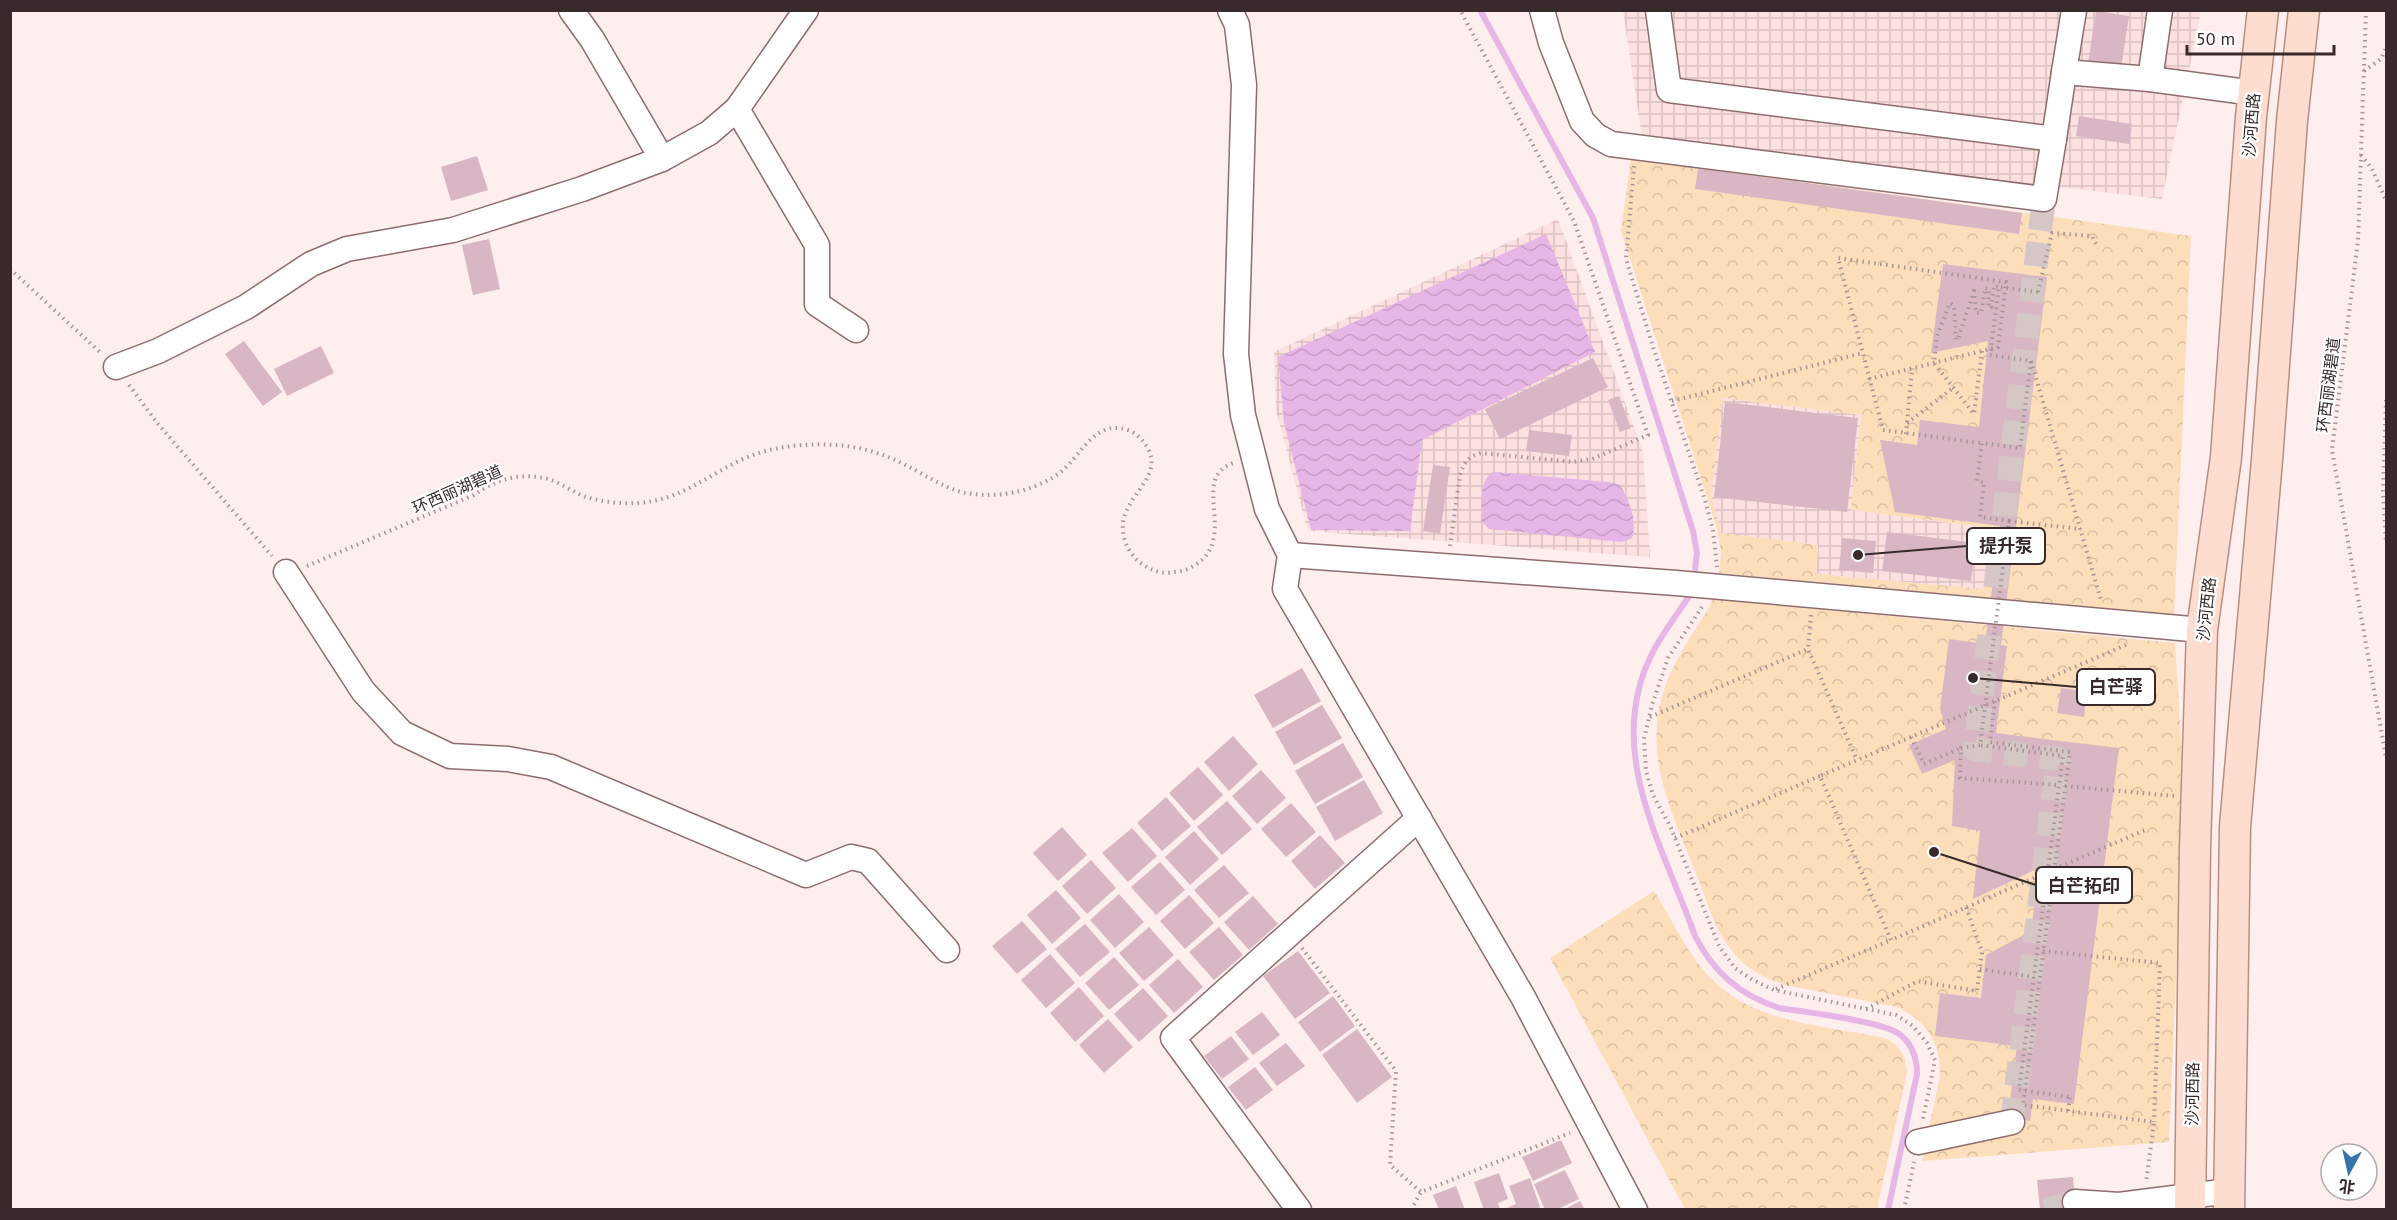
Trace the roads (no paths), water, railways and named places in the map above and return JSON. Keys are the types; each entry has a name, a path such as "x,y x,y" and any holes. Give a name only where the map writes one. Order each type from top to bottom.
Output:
{"main road":[{"name":"沙河西路","path":"2190,1203 2202,630 2226,457 2254,93 2263,10"},
{"path":"2229,1200 2235,826 2291,133 2304,10"}],"street":[{"path":"571,10 592,39 662,159"},
{"path":"116,367 158,351 246,307 311,264 347,249 453,230 582,189 662,159 709,133 737,109 806,10"},
{"path":"1230,10 1237,25 1244,85 1236,354 1243,416 1267,509 1290,555 1285,589 1523,997 1635,1209"},
{"path":"1542,10 1551,43 1582,121 1595,135 1611,144 2044,199 2074,10"},
{"path":"1658,10 1669,90 2054,139"},
{"path":"2150,80 2160,10"},
{"path":"2064,72 2254,93"},
{"path":"737,109 817,245 817,304 856,330"},
{"path":"1290,555 1713,586 2202,630"},
{"path":"286,572 363,691 402,734 450,756 508,759 551,767 806,874 851,856 868,861 947,950"},
{"path":"1299,1209 1173,1038 1419,818"},
{"path":"1918,1142 2012,1122"},
{"path":"2075,1202 2115,1207 2229,1200"}],"water":[{"path":"1546,234 1595,352 1422,440 1410,531 1311,530 1284,423 1278,357"},
{"path":"1493,472 1609,482 1620,485 1632,511 1634,532 1632,538 1622,542 1489,529 1481,521 1482,501 1485,481"}],"waterway":[{"path":"1480,10 1593,218 1693,531 1697,553 1694,579"},
{"path":"1691,589 1688,598 1655,648 1640,685 1634,721 1635,758 1642,794 1695,936 1720,972 1740,989 1765,1003 1779,1008 1875,1025 1898,1033 1910,1046 1915,1056 1917,1074 1888,1210"}],"tunnel":[{"path":"2012,1122 2058,759 1975,749 2044,199"},
{"path":"2045,1210 2075,1202"}],"place":[{"name":"提升泵","path":"1858,555"},
{"name":"白芒驿","path":"1973,678"},
{"name":"白芒拓印","path":"1934,852"}]}
